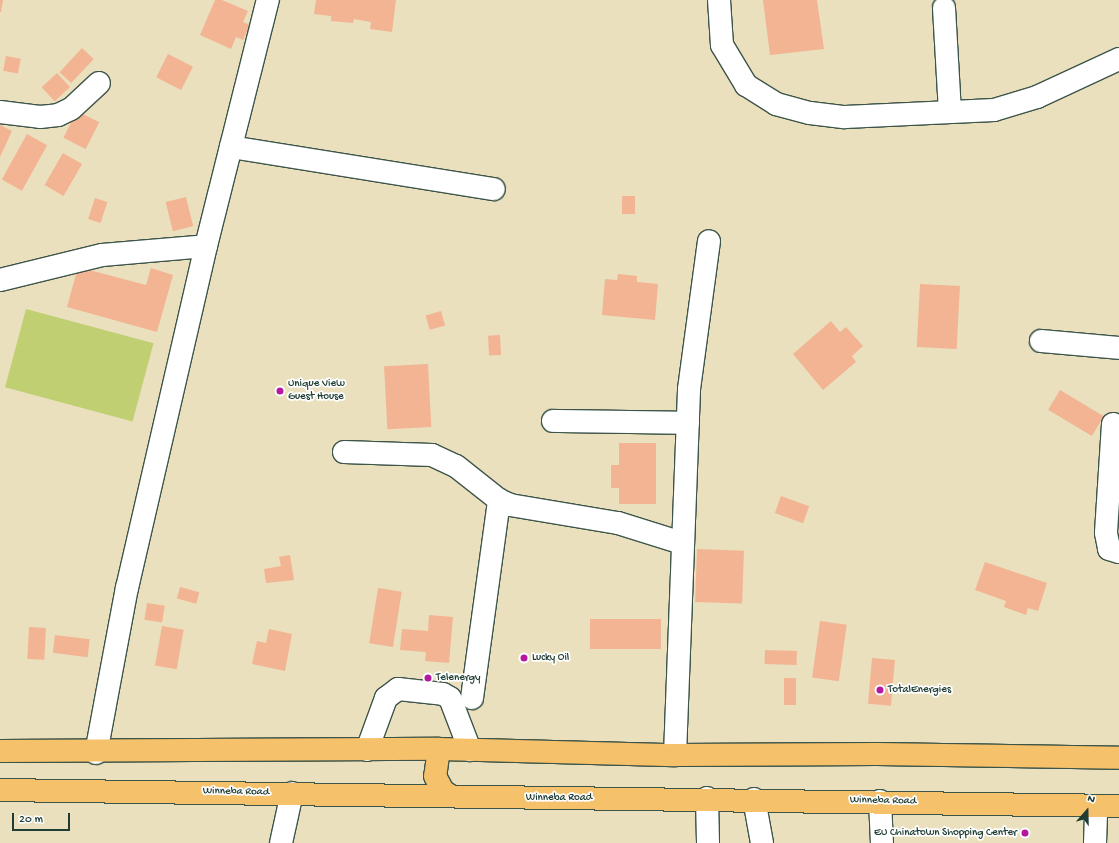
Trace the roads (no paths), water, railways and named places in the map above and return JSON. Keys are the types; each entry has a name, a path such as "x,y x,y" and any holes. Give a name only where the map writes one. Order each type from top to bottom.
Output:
{"highway":[{"path":"0,751 96,753 439,749 675,755 878,754 1119,758"},
{"path":"439,749 435,776 443,791 451,796"},
{"name":"Winneba Road","path":"0,790 707,798 1119,806"}],"street":[{"path":"96,753 127,588 206,246 268,0"},
{"path":"719,0 722,45 746,85 776,104 810,113 845,117 994,110 1037,97 1119,59"},
{"path":"944,8 950,112"},
{"path":"0,112 40,117 58,115 71,109 99,83"},
{"path":"231,147 494,189"},
{"path":"675,755 682,543 691,373 709,241"},
{"path":"0,280 88,257 206,246"},
{"path":"1041,341 1119,348"},
{"path":"553,421 688,423"},
{"path":"1113,424 1106,533 1110,549 1119,552"},
{"path":"344,452 432,455 456,466 499,500 510,505 618,523 682,543"},
{"path":"472,698 499,500"},
{"path":"368,750 386,698 398,689 443,694 450,698 470,750"},
{"path":"281,843 292,793"},
{"path":"707,798 708,843"},
{"path":"754,799 762,843"},
{"path":"880,801 882,843"},
{"path":"1094,843 1096,806"}],"place":[{"name":"Unique View Guest House","path":"280,391"},
{"name":"Lucky Oil","path":"524,658"},
{"name":"Telenergy","path":"428,678"},
{"name":"TotalEnergies","path":"880,690"},
{"name":"EU Chinatown Shopping Center","path":"1025,833"}]}
